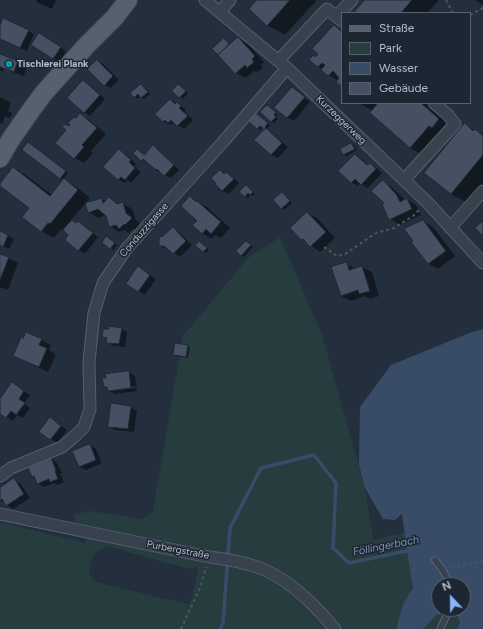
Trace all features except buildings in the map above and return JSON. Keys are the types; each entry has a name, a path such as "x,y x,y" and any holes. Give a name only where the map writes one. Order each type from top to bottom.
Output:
{"main road":[{"path":"0,158 11,139 43,94 85,47 115,18 128,0"}],"street":[{"name":"Kurzeggerweg","path":"205,0 282,64 428,203 483,263"},
{"path":"220,12 230,0"},
{"path":"344,12 352,0"},
{"path":"282,64 327,9 340,19"},
{"name":"Conduzzigasse","path":"0,476 11,468 62,447 84,427 90,409 89,362 94,313 103,283 127,248 223,142 282,64"},
{"path":"404,180 455,124 435,104"},
{"path":"450,228 483,191"},
{"name":"Purbergstraße","path":"0,514 228,560 260,568 278,577 302,594 335,629"}],"lane":[{"path":"435,560 446,577"},
{"path":"440,629 446,617"}],"path":[{"path":"446,0 452,12"},
{"path":"471,14 483,8"},
{"path":"324,247 337,256 345,254 376,233 394,228 413,216 428,203"},
{"path":"181,629 200,588 209,557"},
{"path":"442,569 483,561"}],"green space":[{"path":"280,237 322,335 365,488 373,540 441,524 462,577 431,577 431,617 471,617 471,599 483,629 0,629 0,522 86,543 73,515 90,511 142,519 153,511 183,336 248,258","holes":["106,546 189,569 199,567 189,604 96,582 90,574 89,569 92,557 95,553"]}],"water":[{"path":"483,329 483,629 457,629 460,623 458,617 471,617 471,577 431,577 431,617 434,617 423,629 397,629 403,604 413,588 402,514 395,520 383,519 365,488 359,465 360,407 391,365 472,332"}],"waterway":[{"name":"Föllingerbach","path":"220,629 223,623 230,528 261,468 314,455 336,483 333,548 349,563 411,550"}],"place":[{"name":"Tischlerei Plank","path":"9,64"}]}
